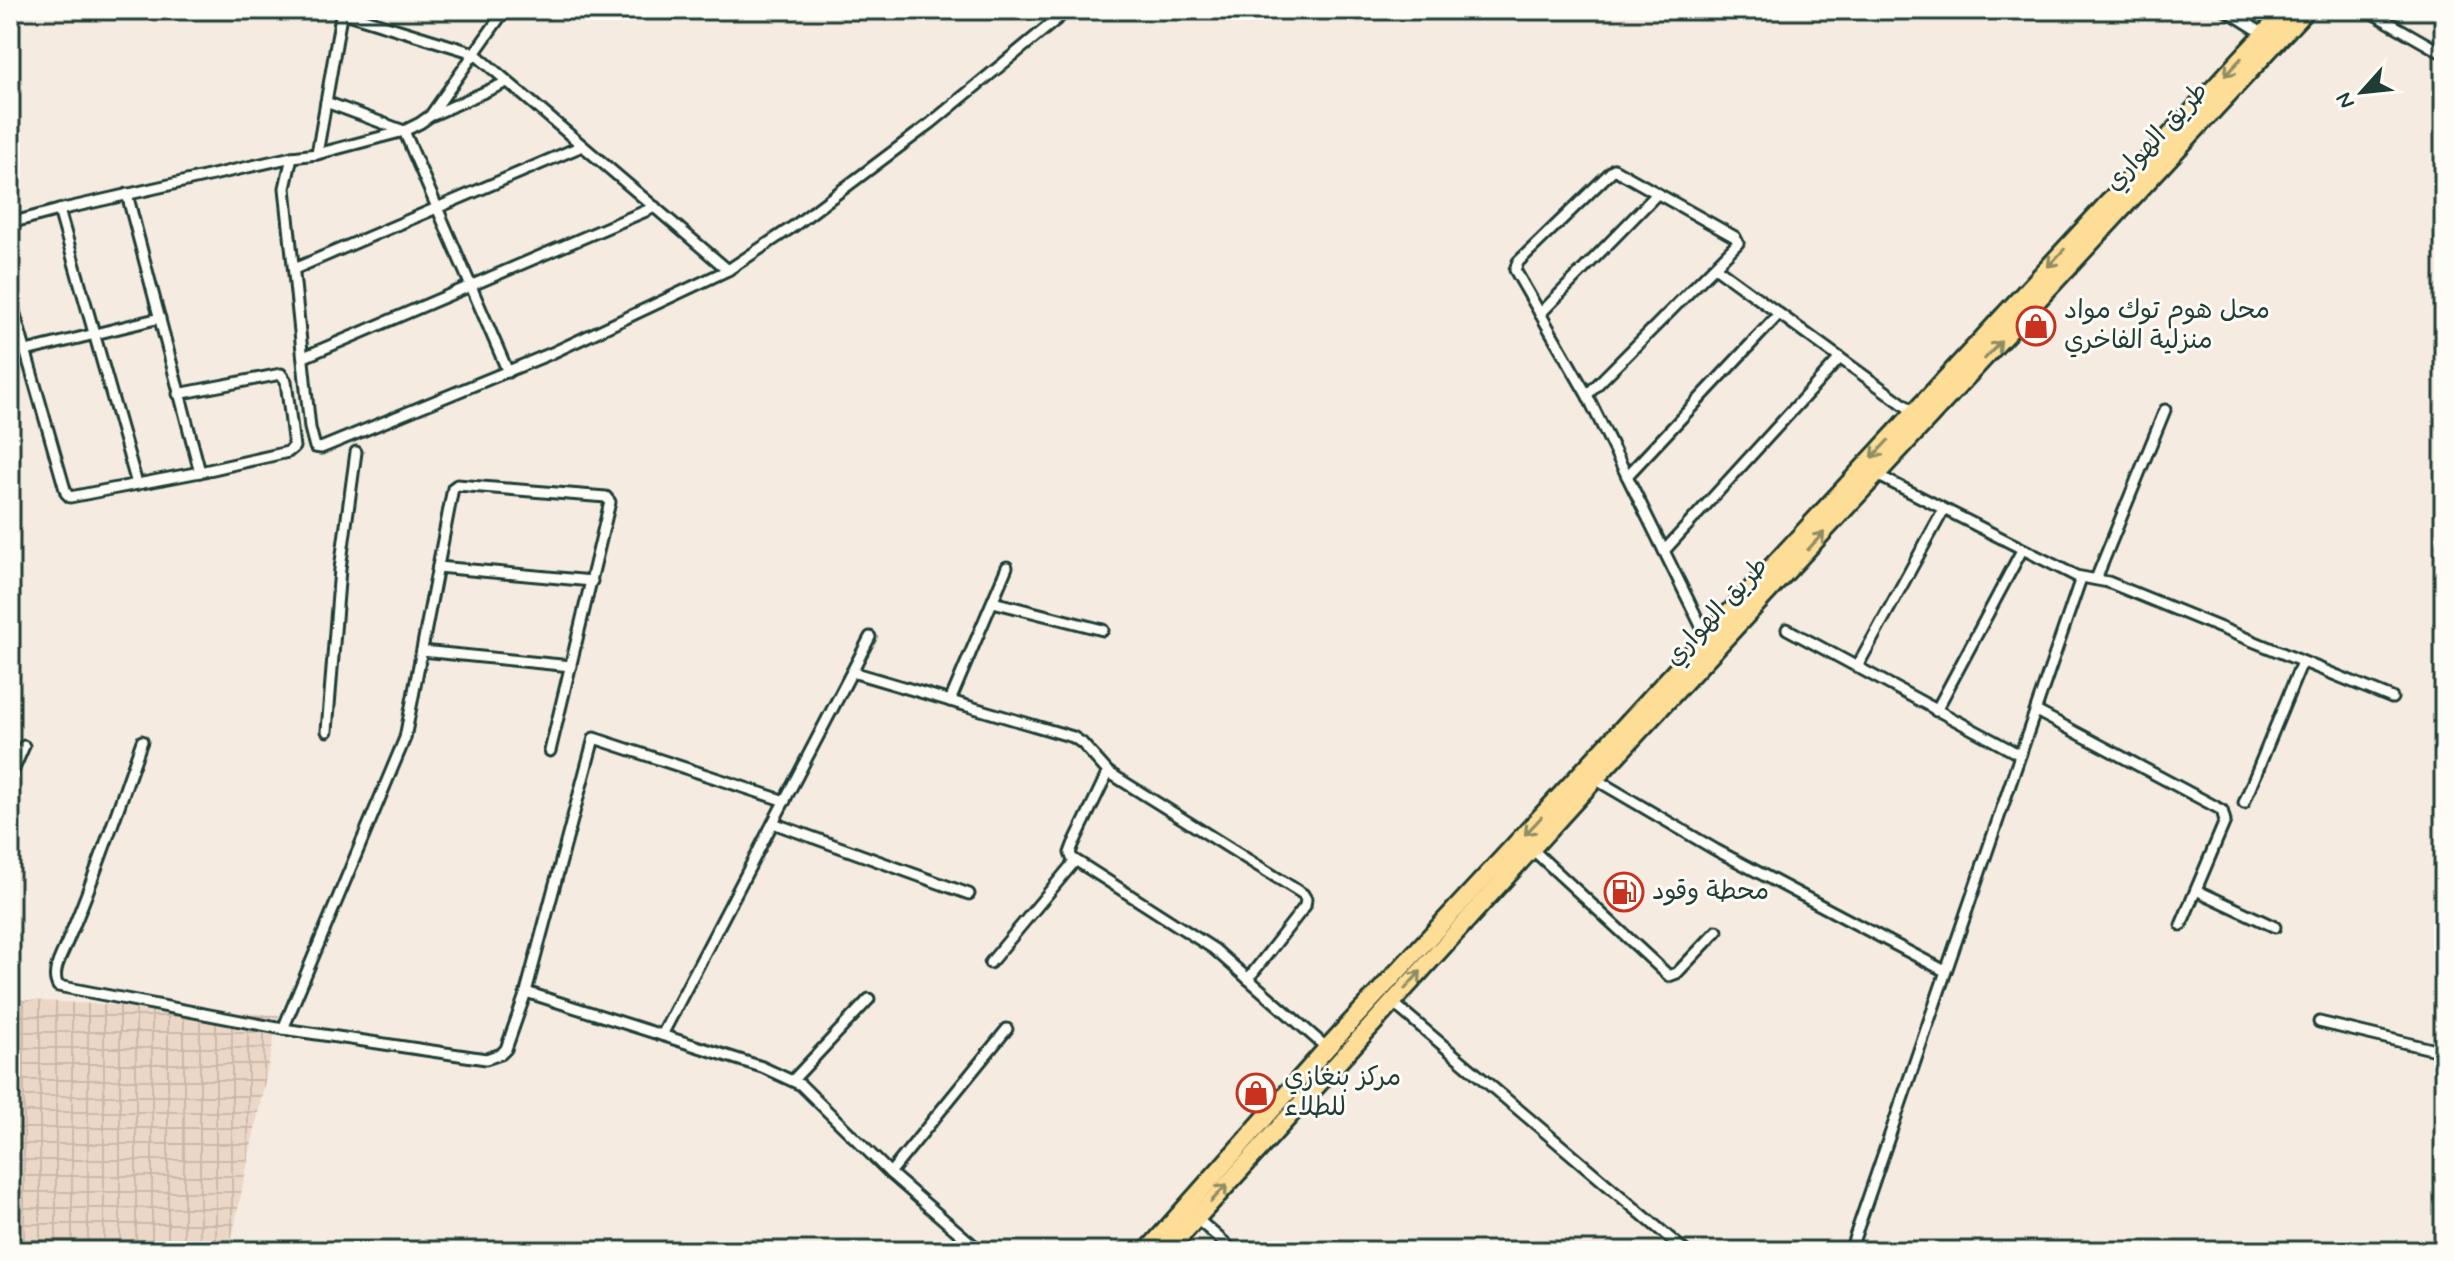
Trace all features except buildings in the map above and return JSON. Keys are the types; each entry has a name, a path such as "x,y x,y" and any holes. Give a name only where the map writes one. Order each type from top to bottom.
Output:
{"highway":[{"name":"طريق الهواري","path":"1167,1251 1595,779 1877,475 2286,10"},
{"name":"طريق الهواري","path":"1147,1251 1327,1048 1914,412 2016,314 2306,10"}],"street":[{"path":"430,116 505,10"},
{"path":"292,157 285,188 312,441 315,447 321,448 508,372 728,270 794,226 931,123 1068,10"},
{"path":"2226,10 2264,34"},
{"path":"2367,10 2444,54"},
{"path":"317,154 342,11 474,53 728,270"},
{"path":"10,223 127,194 317,154 404,131 507,82"},
{"path":"326,102 404,131 508,372"},
{"path":"294,269 582,146"},
{"path":"1587,395 1736,246 1737,240 1617,169 1612,170 1518,262 1516,274 1587,395 1707,638"},
{"path":"127,194 200,472"},
{"path":"1540,314 1657,194"},
{"path":"304,357 655,207"},
{"path":"59,210 137,484"},
{"path":"1715,267 1914,412"},
{"path":"10,297 68,495 73,498 292,449 294,444 286,381 281,374 178,394"},
{"path":"1627,476 1779,314"},
{"path":"26,351 160,318"},
{"path":"1664,551 1840,358"},
{"path":"2096,579 2165,410"},
{"path":"327,731 338,584 356,452"},
{"path":"1877,475 2081,578 2096,579 2392,698"},
{"path":"283,1029 405,738 453,488 457,485 606,497 611,504 550,751"},
{"path":"1857,667 1943,511"},
{"path":"1936,711 2022,550"},
{"path":"438,567 592,581"},
{"path":"950,701 1007,567"},
{"path":"1850,1251 2081,578"},
{"path":"993,602 1103,630"},
{"path":"1787,629 2020,755"},
{"path":"662,1035 870,637"},
{"path":"422,651 571,666"},
{"path":"2244,803 2302,662"},
{"path":"852,672 1073,737 1108,772 1303,894 1305,906 1248,979"},
{"path":"2036,711 2222,810 2225,821 2181,925"},
{"path":"142,741 78,917 57,965 55,982 67,990 283,1029 486,1059 506,1049 526,992 594,738 785,801"},
{"path":"10,778 24,746"},
{"path":"1108,772 1070,853 1075,861 1214,949 1327,1048"},
{"path":"1595,779 1728,856 1945,971"},
{"path":"773,823 969,894"},
{"path":"1532,849 1669,976 1677,973 1717,931"},
{"path":"990,963 1075,861"},
{"path":"2196,890 2275,927"},
{"path":"526,992 762,1067 793,1080 890,1173 980,1251"},
{"path":"793,1080 869,999"},
{"path":"1392,1002 1685,1251"},
{"path":"2319,1022 2444,1052"},
{"path":"890,1173 1007,1029"},
{"path":"1196,1218 1234,1251"}],"shaded area":[{"path":"10,999 279,1015 229,1251 10,1251"}],"place":[{"name":"محل هوم توك مواد منزلية الفاخري","path":"2036,326"},
{"name":"محطة وقود","path":"1624,892"},
{"name":"مركز بنغازي للطلاء","path":"1256,1093"}]}
